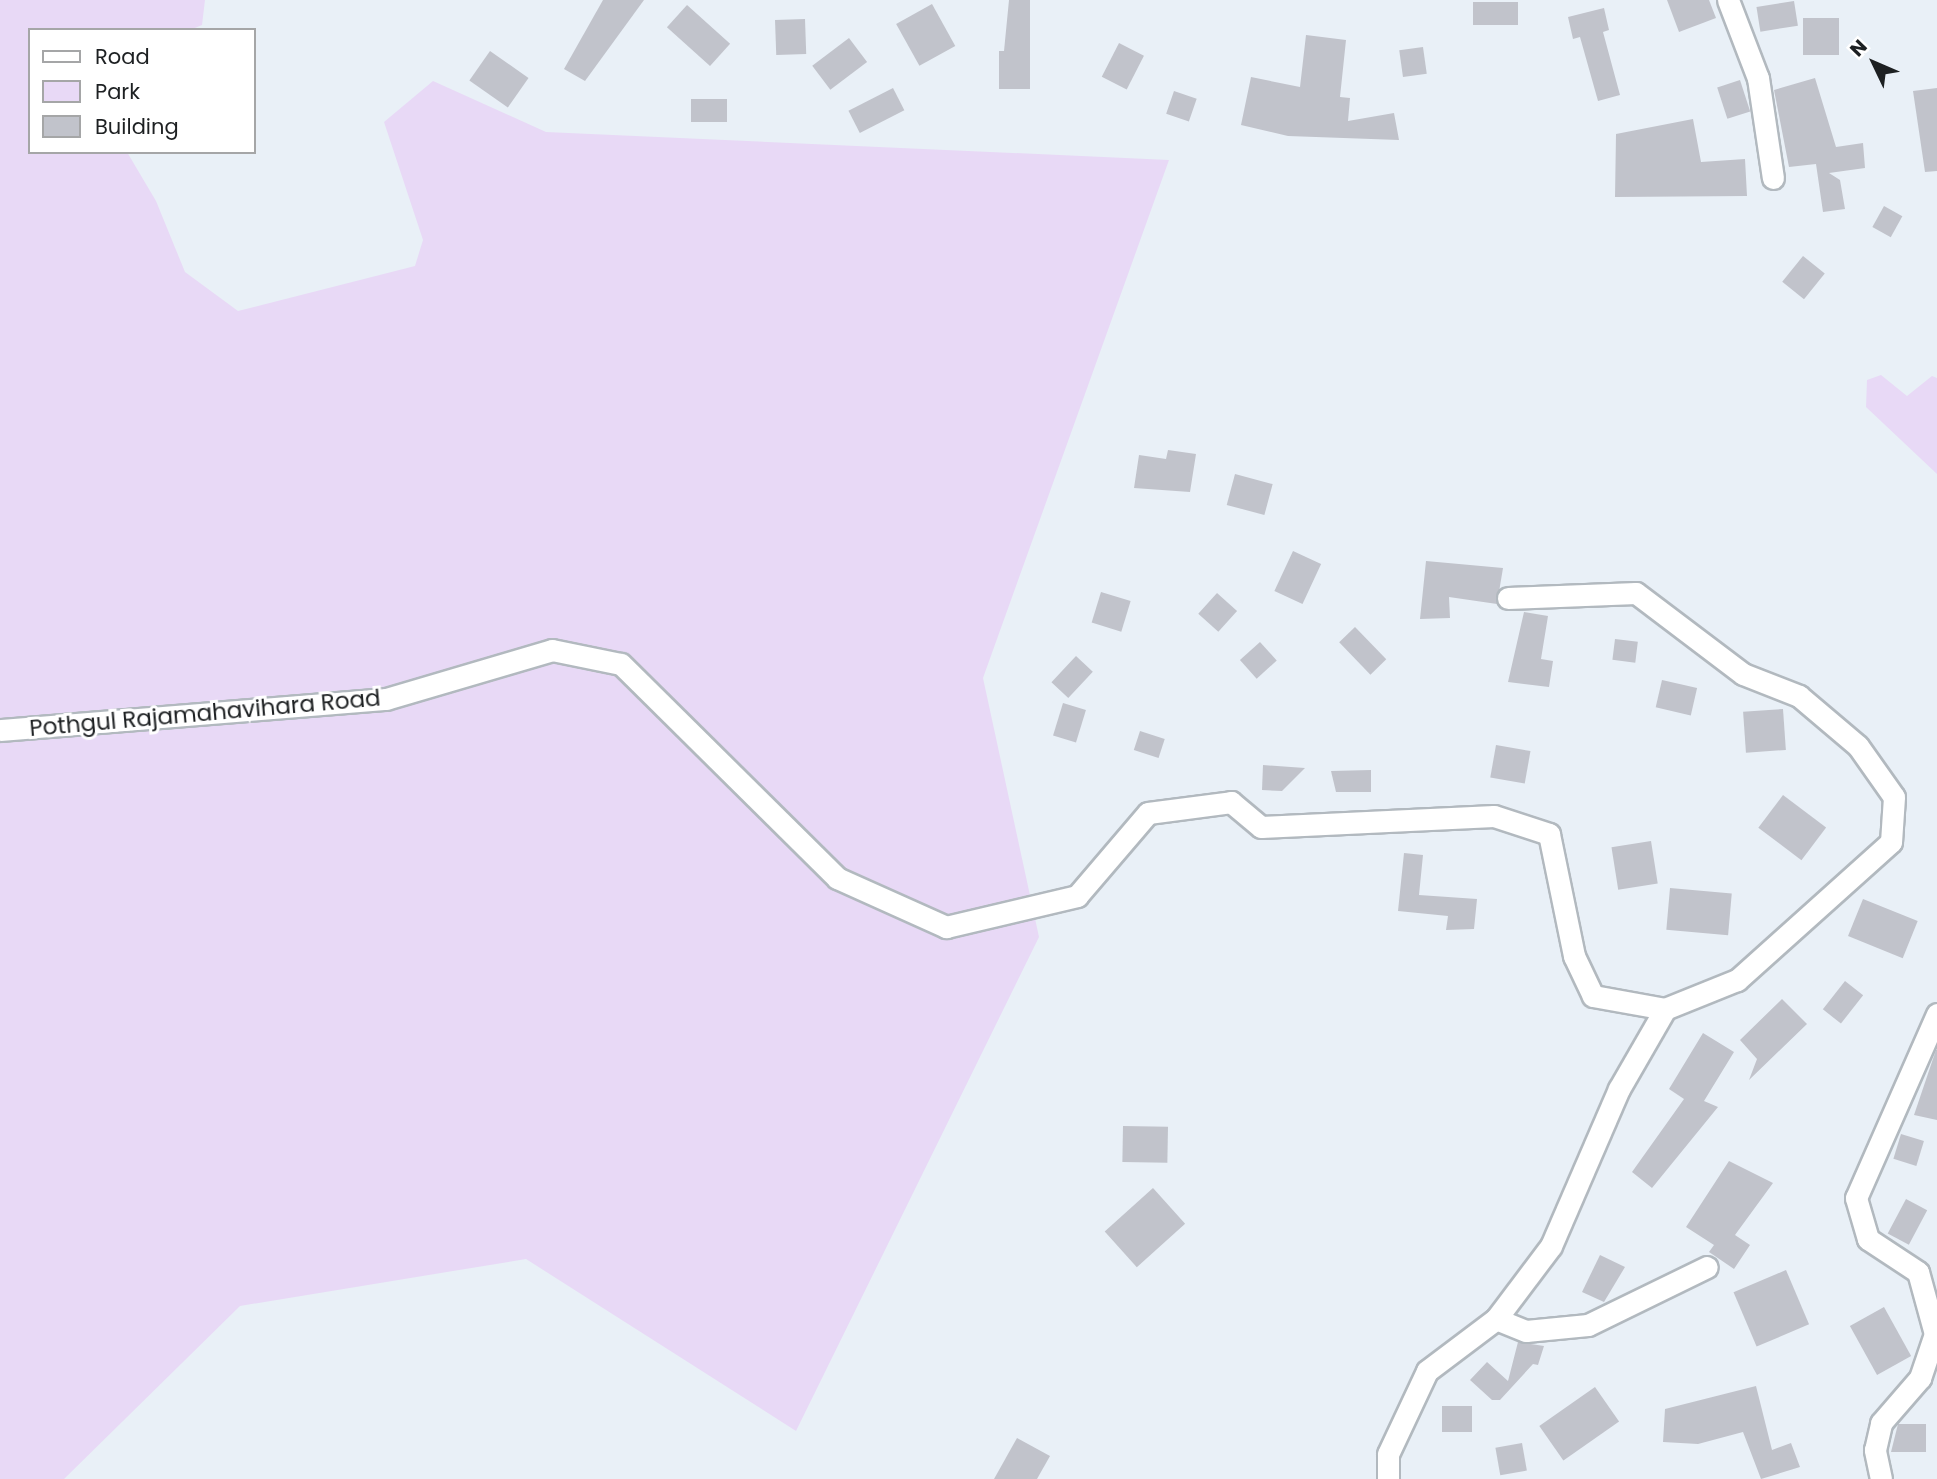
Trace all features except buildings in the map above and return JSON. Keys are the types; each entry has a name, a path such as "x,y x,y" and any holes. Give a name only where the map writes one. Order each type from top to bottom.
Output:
{"street":[{"path":"1728,0 1758,78 1773,178"},
{"path":"1388,1479 1388,1454 1427,1371 1496,1319 1551,1246 1619,1089 1665,1009 1737,981 1891,842 1894,797 1858,746 1799,696 1743,674 1636,593 1508,598"},
{"name":"Pothgul Rajamahavihara Road","path":"0,730 386,699 552,650 621,664 837,878 946,927 1077,895 1148,813 1231,802 1261,827 1494,816 1549,834 1574,956 1593,996 1665,1009"},
{"path":"1881,1479 1875,1450 1881,1423 1920,1378 1935,1334 1918,1272 1868,1239 1856,1198 1937,1014"},
{"path":"1496,1319 1527,1331 1588,1325 1707,1267"}],"green space":[{"path":"0,0 205,0 202,25 195,28 28,28 28,154 128,154 156,201 185,272 238,311 415,266 423,240 384,122 433,81 546,132 1169,160 983,678 1039,937 796,1431 526,1259 240,1306 64,1479 0,1479"},
{"path":"1881,375 1907,396 1932,376 1937,378 1937,474 1866,407 1867,380"}]}
